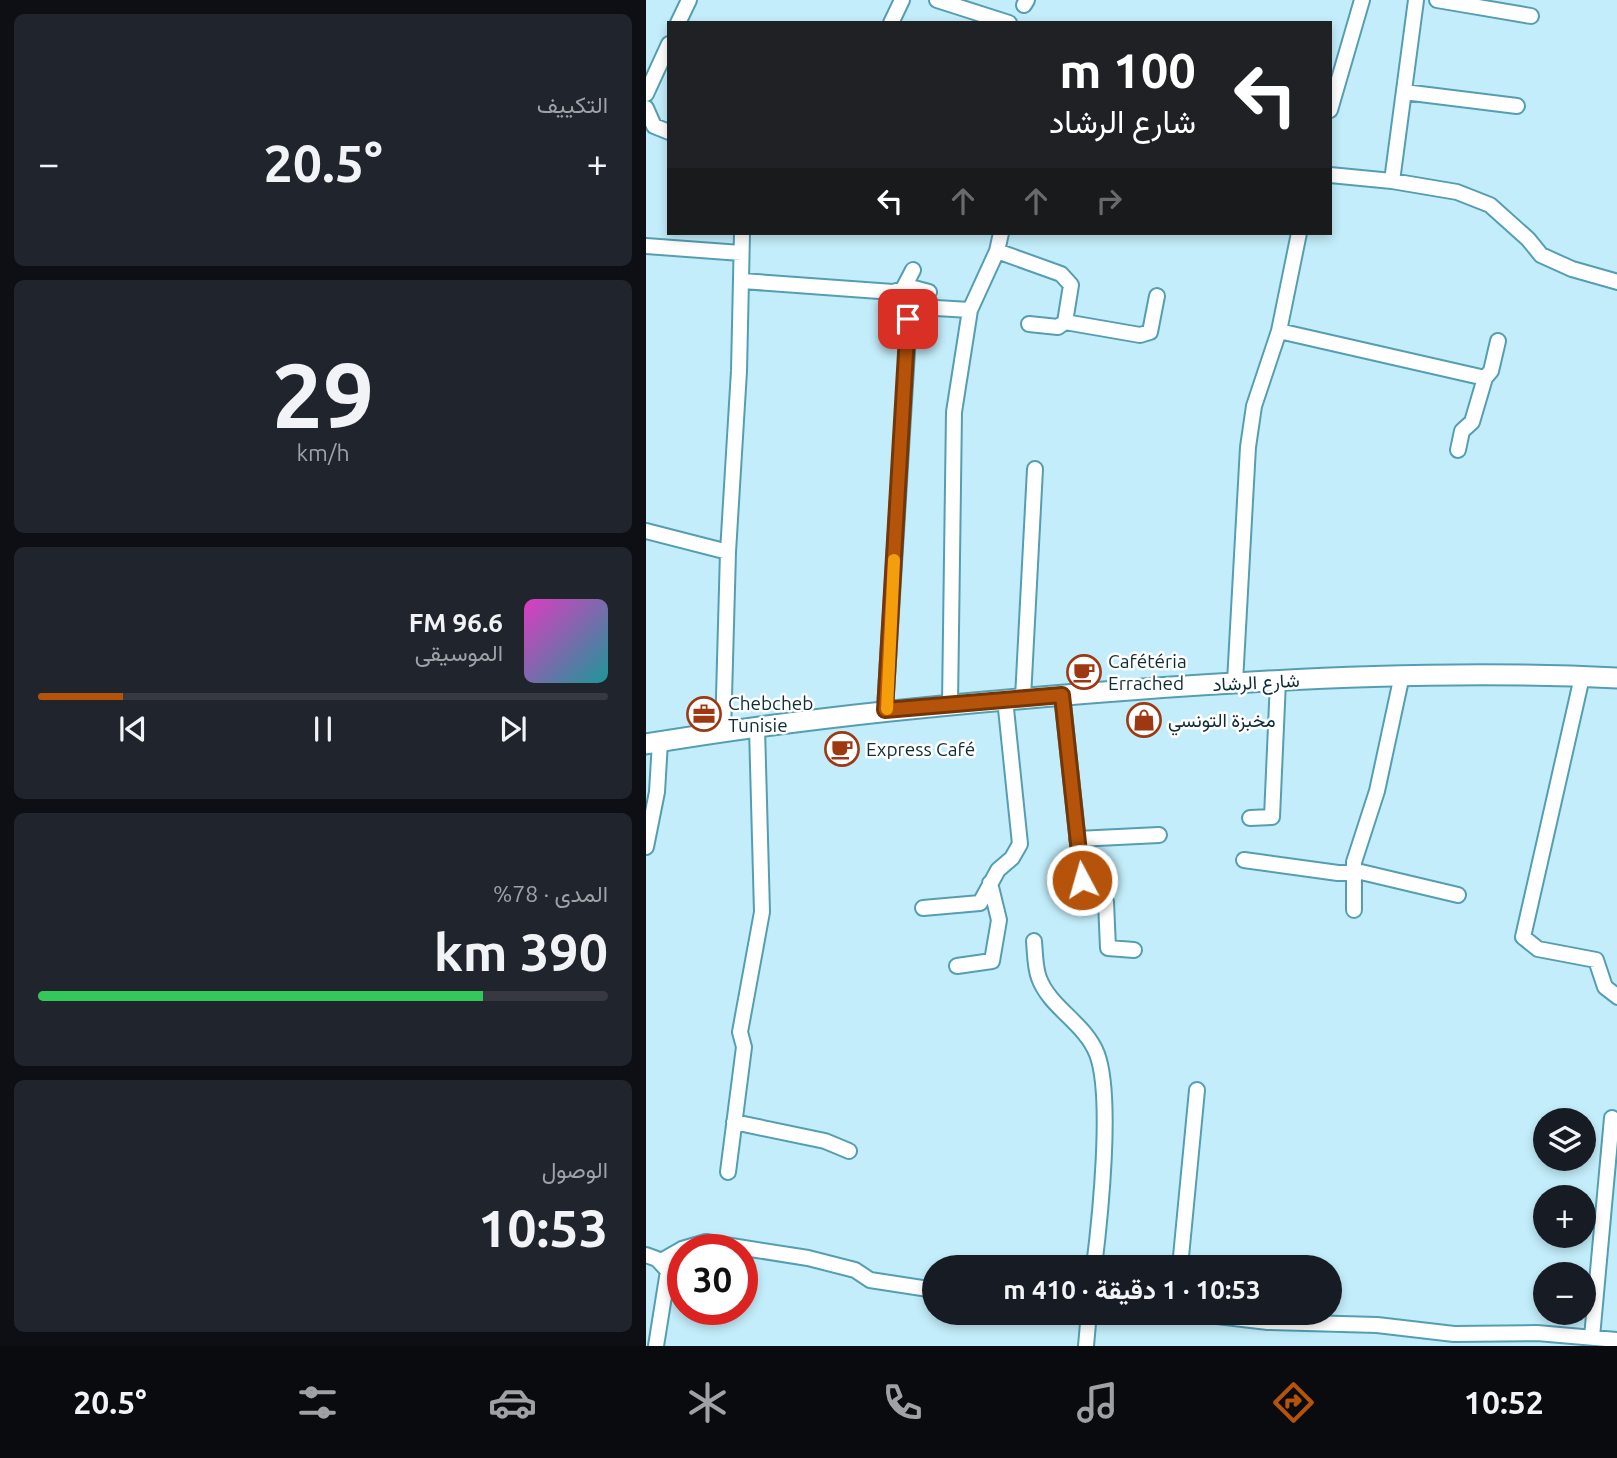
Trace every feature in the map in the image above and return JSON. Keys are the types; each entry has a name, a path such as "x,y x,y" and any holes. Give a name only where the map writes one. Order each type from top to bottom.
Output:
{"street":[{"path":"680,21 689,0"},
{"path":"892,21 902,0"},
{"path":"937,0 1003,21"},
{"path":"1332,103 1362,0"},
{"path":"1392,181 1416,0"},
{"path":"1437,0 1531,16"},
{"path":"646,94 667,48"},
{"path":"1404,92 1517,106"},
{"path":"646,108 654,126 667,131"},
{"path":"1332,175 1392,181 1457,192 1490,205 1528,239 1541,255 1572,269 1617,282"},
{"path":"723,733 742,235"},
{"path":"949,704 954,412 970,310 997,251 1001,235"},
{"path":"1235,682 1248,447 1254,405 1279,331 1299,235"},
{"path":"646,246 741,253"},
{"path":"997,251 1061,274 1071,285 1065,322 1058,327 1029,324"},
{"path":"903,289 913,270"},
{"path":"742,281 893,292 914,288 929,292"},
{"path":"1065,322 1140,335 1150,332 1157,296"},
{"path":"885,710 908,319 919,307 970,310"},
{"path":"1279,331 1485,378"},
{"path":"1458,450 1463,431 1472,422 1485,378 1491,371 1498,341"},
{"path":"923,908 980,903 990,882 1020,844 1014,699 1035,469"},
{"path":"646,531 728,552"},
{"path":"1354,910 1353,871 1377,791 1402,675"},
{"name":"شارع الرشاد","path":"653,743 885,710 1235,682 1402,675 1617,678"},
{"path":"1582,677 1523,937 1537,949 1596,960 1605,988 1617,997"},
{"path":"1250,818 1272,817 1278,681"},
{"path":"1062,695 1082,880 1088,890 1106,902 1108,948 1134,950"},
{"path":"728,1172 744,1047 739,1032 760,939 762,912 757,728"},
{"path":"646,847 657,792 653,743"},
{"path":"1077,839 1159,835"},
{"path":"1244,860 1338,873 1353,871 1458,895"},
{"path":"957,966 991,961 999,920 990,882"},
{"path":"1034,942 1038,978 1046,991 1088,1037 1102,1071 1103,1122 1095,1255"},
{"path":"1181,1255 1197,1090"},
{"path":"1592,1338 1612,1118"},
{"path":"734,1122 825,1142 850,1152"},
{"path":"661,1262 693,1244 725,1243 855,1270 870,1280 922,1288"},
{"path":"646,1255 661,1262 668,1271 656,1346"},
{"path":"1342,1324 1377,1325 1454,1334 1518,1333 1617,1340"},
{"path":"1085,1325 1086,1346"}],"slow traffic":[{"path":"887,709 885,710 894,560"}],"place":[{"name":"Cafétéria Errached","path":"1084,672"},
{"name":"Chebcheb Tunisie","path":"704,714"},
{"name":"مخبزة التونسي","path":"1144,720"},
{"name":"Express Café","path":"842,749"}],"route":[{"path":"908,319 885,710 1062,695 1082,880"}]}
